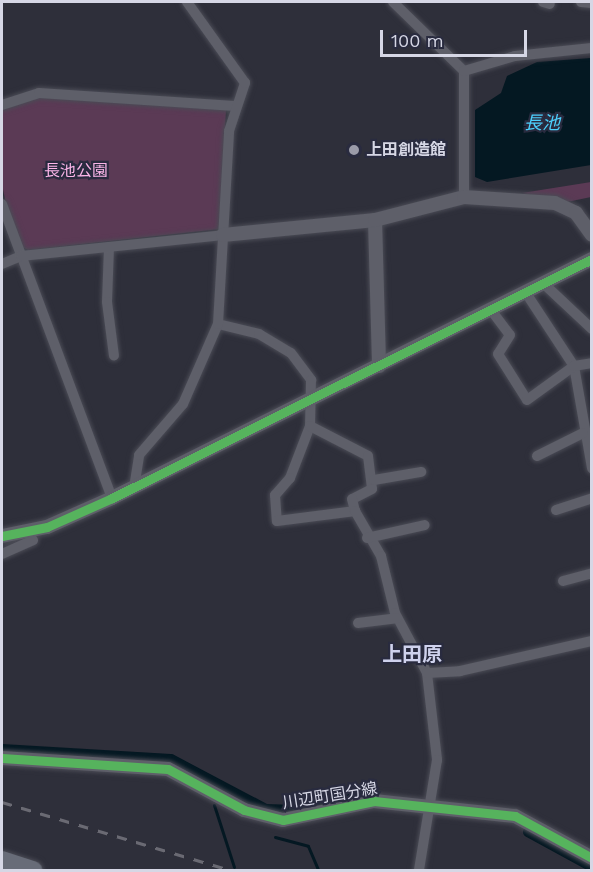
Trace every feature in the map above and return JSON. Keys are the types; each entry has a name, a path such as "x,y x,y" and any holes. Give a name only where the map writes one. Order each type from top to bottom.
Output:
{"main road":[{"path":"2,861 33,870"}],"street":[{"path":"134,488 139,455 183,404 218,324 223,235 235,106 245,83 187,2"},
{"path":"393,2 464,70 464,197"},
{"path":"581,2 591,3"},
{"path":"464,70 515,56 591,48"},
{"path":"2,105 39,93 235,106"},
{"path":"2,264 21,256 375,220 464,197 555,203 576,213 591,235"},
{"path":"2,204 112,498"},
{"path":"375,220 379,366"},
{"path":"109,247 107,302 114,356"},
{"path":"2,536 47,527 134,488 591,259"},
{"path":"544,284 591,329"},
{"path":"526,292 574,366 583,433 591,468"},
{"path":"491,310 510,334 498,354 527,400 574,366 591,363"},
{"path":"218,324 259,334 291,353 305,368 315,399 310,426 290,478 275,495 277,521 355,510"},
{"path":"310,426 368,456 374,480 372,489 352,499 366,538 381,556 397,618 427,673 437,760 432,806 421,834 419,870"},
{"path":"537,456 583,433"},
{"path":"374,480 421,472"},
{"path":"556,510 591,498"},
{"path":"366,538 425,525"},
{"path":"2,554 33,540"},
{"path":"563,581 591,573"},
{"path":"358,623 397,618"},
{"path":"427,673 460,671 591,641"},
{"name":"川辺町国分線","path":"2,758 168,769 244,810 283,820 374,801 515,816 591,858"}],"green space":[{"name":"長池公園","path":"39,97 226,110 220,229 28,250 15,244 2,185 2,110"},
{"path":"591,182 591,197 567,202 522,193"}],"water":[{"name":"長池","path":"591,58 591,165 487,182 475,177 475,110 501,93 507,76 537,62"}],"waterway":[{"path":"2,749 171,759 266,809 296,810 366,793"},
{"path":"214,805 234,867"},
{"path":"528,832 592,867"},
{"path":"275,837 308,846 318,870"}],"railway":[{"path":"2,802 230,870"}],"cycle path":[{"path":"2,536 47,527 112,498 592,259"},
{"path":"2,758 168,769 244,810 283,820 374,801 515,816 592,858"}],"place":[{"name":"上田創造館","path":"354,150"}],"district":[{"name":"上田原","path":"412,654"}]}
